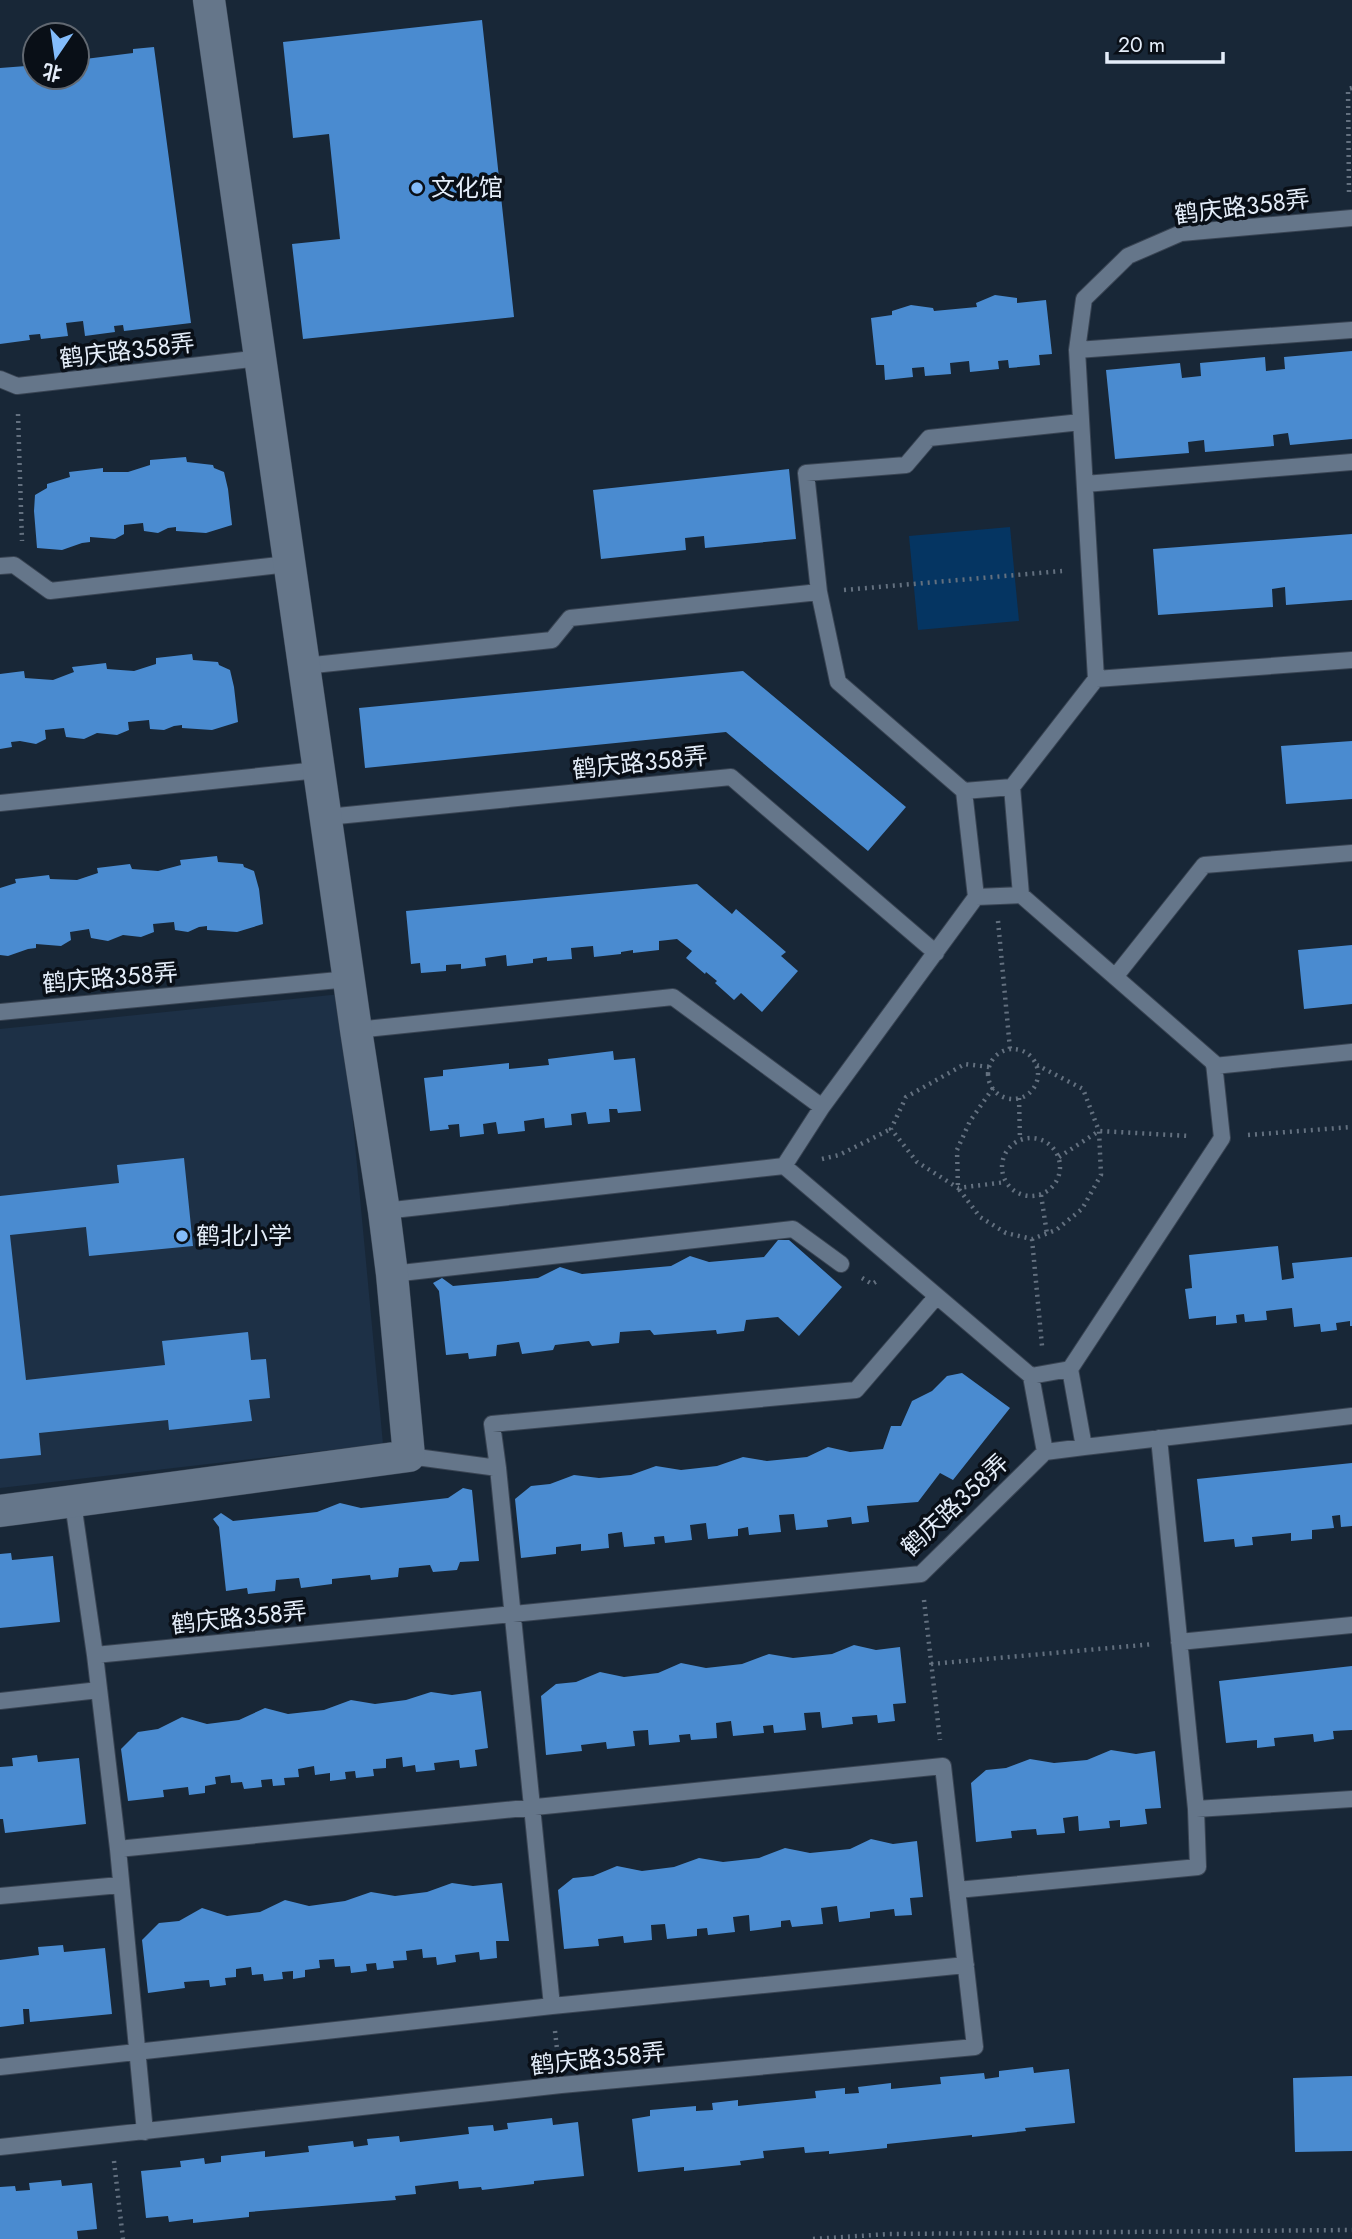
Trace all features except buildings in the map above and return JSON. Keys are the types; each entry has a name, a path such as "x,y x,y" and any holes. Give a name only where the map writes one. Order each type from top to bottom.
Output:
{"street":[{"path":"0,1511 409,1456 393,1274 288,564 209,0"}],"lane":[{"name":"鹤庆路358弄","path":"1096,679 1077,350 1084,299 1128,256 1181,233 1350,218"},
{"path":"1077,350 1352,330"},
{"name":"鹤庆路358弄","path":"0,379 17,386 260,358"},
{"path":"784,1166 822,1107 976,897 964,790 838,682 819,592 806,473 906,466 929,438 1081,422"},
{"path":"1085,484 1352,462"},
{"path":"7,565 50,591 288,564"},
{"path":"303,666 552,640 570,618 819,592"},
{"path":"1021,895 1012,787 1096,679 1352,660"},
{"path":"0,803 318,770"},
{"name":"鹤庆路358弄","path":"327,817 730,777 936,953"},
{"path":"964,790 1012,787"},
{"path":"1115,977 1204,865 1352,853"},
{"path":"976,897 1021,895 1214,1063 1223,1138 1070,1369 1084,1447"},
{"name":"鹤庆路358弄","path":"0,1012 349,979"},
{"path":"356,1030 673,997 822,1107"},
{"path":"1214,1066 1352,1052"},
{"path":"384,1211 784,1166 936,1297 1038,1374 1070,1369"},
{"path":"393,1274 793,1229 841,1264"},
{"path":"552,2006 514,1614 492,1424 856,1390 936,1297"},
{"path":"1038,1374 1045,1451 1352,1416"},
{"path":"957,1890 1198,1867 1196,1809 1159,1438"},
{"name":"鹤庆路358弄","path":"95,1655 921,1574 1045,1451"},
{"path":"409,1456 498,1468"},
{"path":"73,1503 95,1655 118,1849 145,2132"},
{"path":"1179,1642 1352,1625"},
{"path":"0,1701 99,1690"},
{"name":"鹤庆路358弄","path":"0,2147 561,2085 975,2047 943,1766"},
{"path":"118,1849 943,1766"},
{"path":"1196,1809 1352,1799"},
{"path":"0,1896 120,1885"},
{"path":"0,2067 552,2006 966,1965"}],"path":[{"path":"1350,218 1348,89 1352,88"},
{"path":"7,565 23,538 17,386"},
{"path":"819,592 1089,569"},
{"path":"995,896 1010,1049"},
{"path":"891,1129 917,1162 958,1188 980,1217 1006,1233 1032,1238 1047,1234 1082,1209 1101,1175 1099,1131 1083,1089 1037,1065 1026,1053 1010,1049 997,1055 989,1067 989,1082 1005,1097 1019,1098 1033,1089 1038,1073 1037,1065"},
{"path":"784,1166 839,1155 891,1129 906,1097 965,1064 989,1067"},
{"path":"958,1188 957,1150 970,1121 993,1088"},
{"path":"1019,1098 1020,1140"},
{"path":"1059,1157 1099,1131 1223,1138 1352,1127"},
{"path":"1030,1138 1048,1143 1059,1157 1061,1167 1055,1184 1041,1195 1022,1195 1006,1182 1002,1173 1005,1153 1020,1140 1030,1138"},
{"path":"958,1188 1006,1182"},
{"path":"1041,1195 1047,1234"},
{"path":"1032,1238 1038,1374"},
{"path":"921,1574 943,1766"},
{"path":"931,1664 1179,1642"},
{"path":"552,2006 561,2085"},
{"path":"111,2136 123,2239"},
{"path":"813,2239 889,2234 1352,2230"}],"shaded area":[{"path":"1010,527 1019,621 918,630 909,536"},
{"name":"鹤北小学","path":"341,994 383,1444 0,1488 0,1029"}],"place":[{"name":"文化馆","path":"417,188"},
{"name":"鹤北小学","path":"182,1236"}]}
